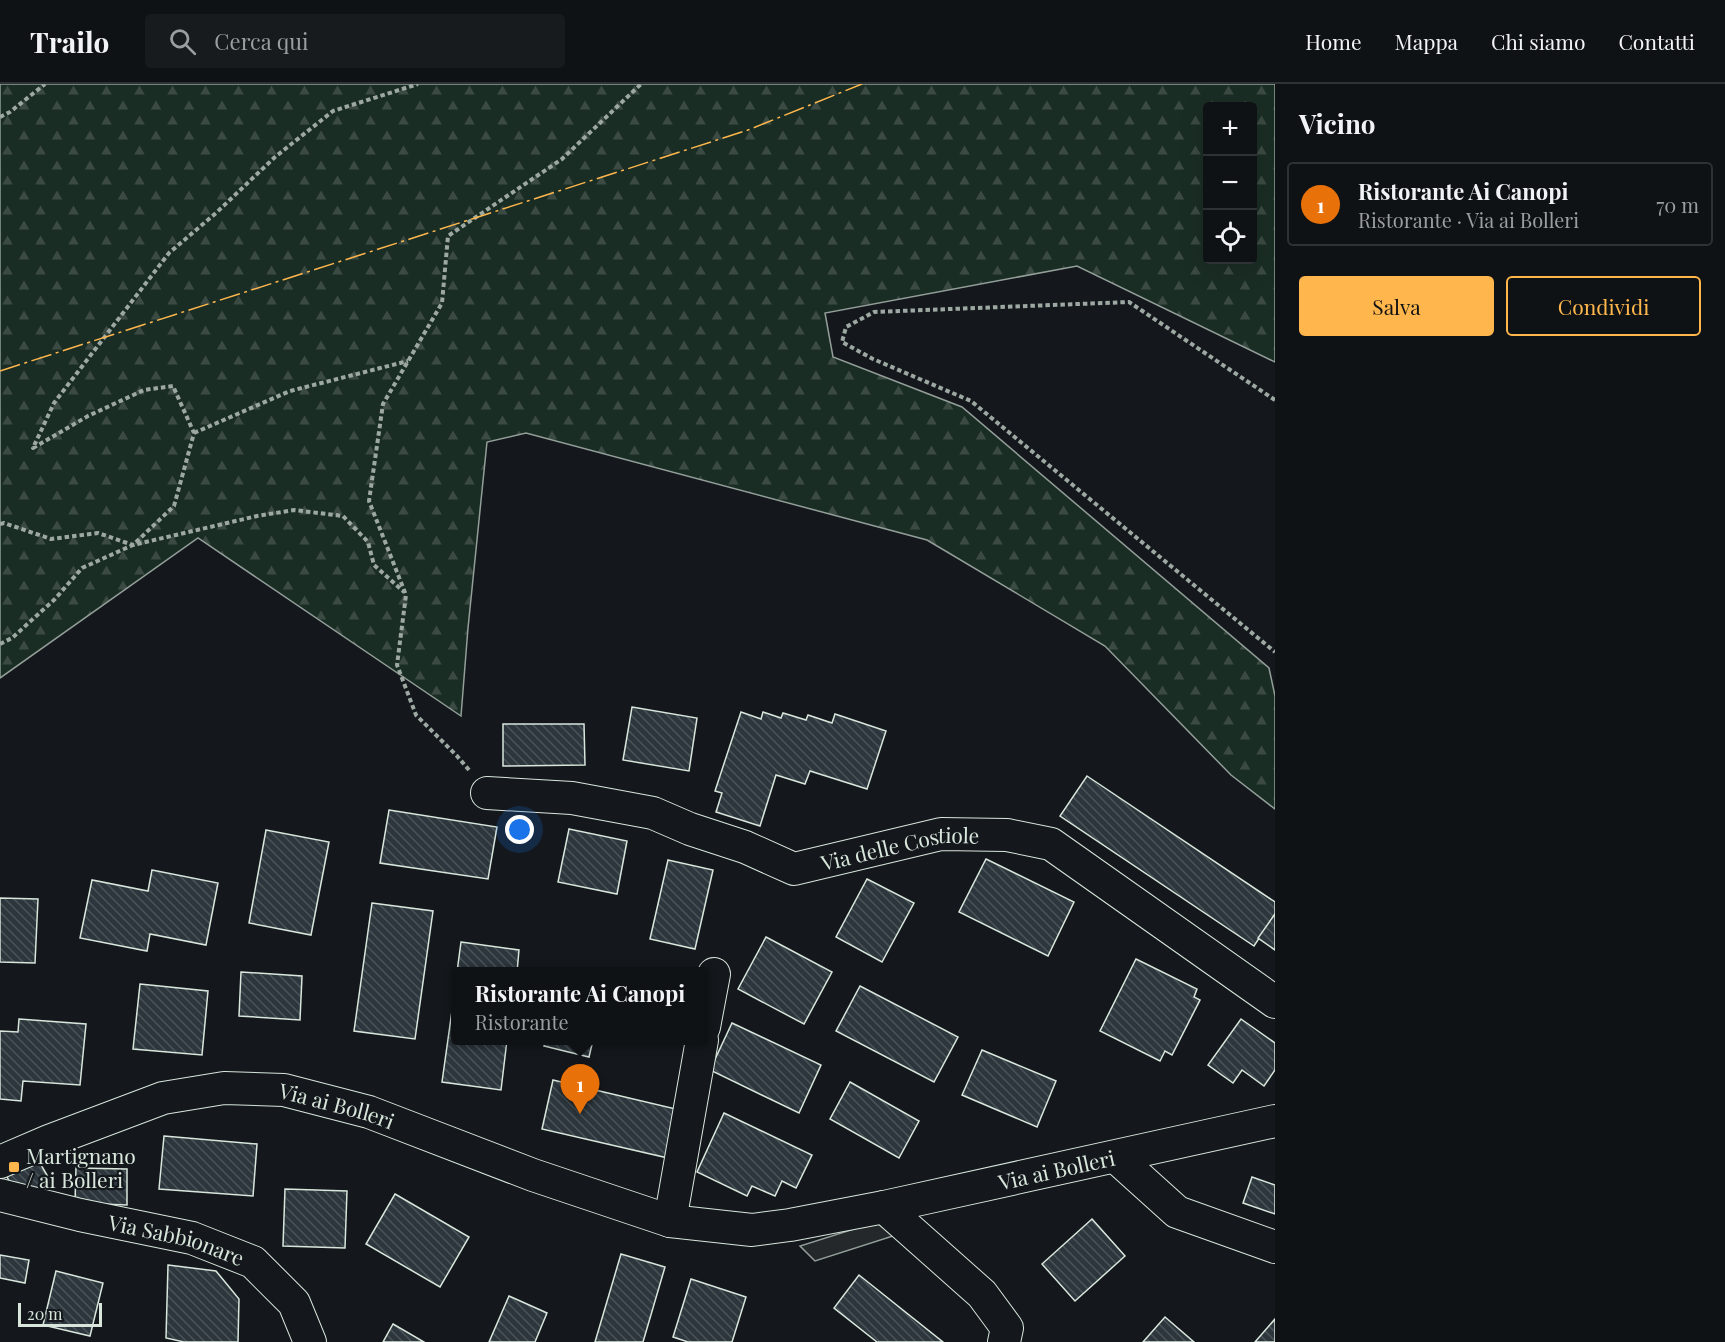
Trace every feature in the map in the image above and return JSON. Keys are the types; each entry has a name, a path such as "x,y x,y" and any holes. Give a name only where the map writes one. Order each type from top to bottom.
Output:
{"street":[{"name":"Via delle Costiole","path":"487,793 572,798 653,813 690,830 745,847 794,869 941,834 1007,835 1051,844 1275,1002"},
{"path":"709,1003 714,974"},
{"path":"670,1221 701,1045"},
{"name":"Via ai Bolleri","path":"0,1162 163,1098 224,1088 284,1090 369,1112 533,1175 670,1221 752,1230 790,1225 1116,1157 1177,1212 1275,1247"},
{"path":"1116,1157 1275,1121"},
{"name":"Via Sabbionare","path":"0,1195 80,1215 192,1238 253,1262 294,1303 310,1342"},
{"path":"884,1207 982,1294 1007,1328 1004,1342"}],"path":[{"path":"0,117 10,112 45,84"},
{"path":"133,546 174,506 194,433 173,386 144,390 88,416 33,448 54,403 170,253 275,157 333,111 417,84"},
{"path":"487,793 457,756 416,715 397,665 406,595 369,501 383,404 442,303 448,236 562,159 641,84"},
{"path":"1275,400 1129,302 874,312 846,327 842,342 873,359 971,401 1275,652"},
{"path":"194,433 290,391 408,361"},
{"path":"0,644 12,638 55,599 82,568 133,546 256,516 294,510 343,516 368,542 374,565 406,595"},
{"path":"0,524 51,538 98,533 133,546"}],"green space":[{"path":"0,84 1275,84 1275,362 1077,266 825,313 833,357 962,407 1269,668 1275,696 1275,809 1231,775 1105,646 927,540 526,433 487,442 461,716 198,538 0,678"}],"shaded area":[{"path":"876,1222 893,1236 815,1261 800,1246"}],"building":[{"path":"632,707 697,718 689,771 623,760"},
{"path":"741,712 761,719 763,712 781,718 783,713 806,720 808,715 832,723 835,714 886,731 867,789 810,771 805,784 776,775 760,826 716,812 722,793 715,791"},
{"path":"503,724 584,724 585,765 503,766"},
{"path":"1087,776 1275,902 1275,914 1254,946 1060,816"},
{"path":"389,810 497,827 488,879 380,863"},
{"path":"569,829 627,841 617,894 558,882"},
{"path":"266,830 329,842 311,935 249,923"},
{"path":"986,859 1074,902 1048,956 959,912"},
{"path":"668,860 713,870 695,949 650,939"},
{"path":"152,870 218,883 206,945 150,934 147,951 80,938 92,880 148,891"},
{"path":"867,879 914,903 882,962 836,937"},
{"path":"0,898 38,899 35,963 0,962"},
{"path":"372,903 433,911 415,1039 354,1031"},
{"path":"1275,914 1275,950 1258,938"},
{"path":"766,937 832,972 804,1024 738,989"},
{"path":"461,942 519,950 517,967 458,967"},
{"path":"1136,959 1197,989 1194,997 1200,1000 1172,1055 1165,1051 1160,1061 1100,1031"},
{"path":"241,972 302,976 300,1020 239,1016"},
{"path":"140,984 208,991 202,1055 133,1049"},
{"path":"860,986 958,1037 934,1082 836,1031"},
{"path":"451,1018 451,1045 506,1045 501,1090 442,1082"},
{"path":"19,1019 86,1024 80,1085 23,1081 21,1101 0,1099 0,1031 18,1032"},
{"path":"1241,1019 1275,1043 1275,1070 1264,1086 1242,1070 1233,1083 1208,1065"},
{"path":"732,1023 821,1065 799,1113 710,1070"},
{"path":"544,1045 592,1045 589,1057"},
{"path":"982,1050 1056,1081 1037,1127 962,1095"},
{"path":"553,1080 680,1110 668,1158 542,1129"},
{"path":"850,1082 919,1121 899,1158 830,1119"},
{"path":"724,1113 812,1155 796,1188 782,1181 775,1196 752,1186 747,1196 697,1172"},
{"path":"164,1136 257,1144 253,1196 159,1189"},
{"path":"37,1158 51,1182 19,1199 6,1175"},
{"path":"76,1168 127,1169 127,1205 75,1203"},
{"path":"1252,1177 1275,1185 1275,1214 1243,1203"},
{"path":"285,1189 347,1191 345,1248 283,1246"},
{"path":"395,1194 469,1237 440,1287 366,1244"},
{"path":"1092,1219 1125,1256 1075,1301 1042,1264"},
{"path":"621,1254 665,1267 643,1342 595,1342"},
{"path":"0,1255 29,1260 25,1283 0,1278"},
{"path":"168,1265 216,1271 239,1299 238,1342 184,1342 166,1338"},
{"path":"56,1271 103,1283 90,1336 43,1325"},
{"path":"859,1275 943,1342 877,1342 834,1308"},
{"path":"691,1279 746,1297 732,1342 688,1342 673,1337"},
{"path":"509,1296 547,1313 535,1342 489,1342"},
{"path":"1165,1317 1194,1342 1143,1342"},
{"path":"1275,1319 1275,1342 1255,1342"},
{"path":"393,1324 424,1342 383,1342"}],"power":[{"path":"0,371 748,130 862,84"}],"place":[{"name":"Ristorante Ai Canopi","path":"580,1114"},
{"name":"Martignano / ai Bolleri","path":"14,1167"}]}
